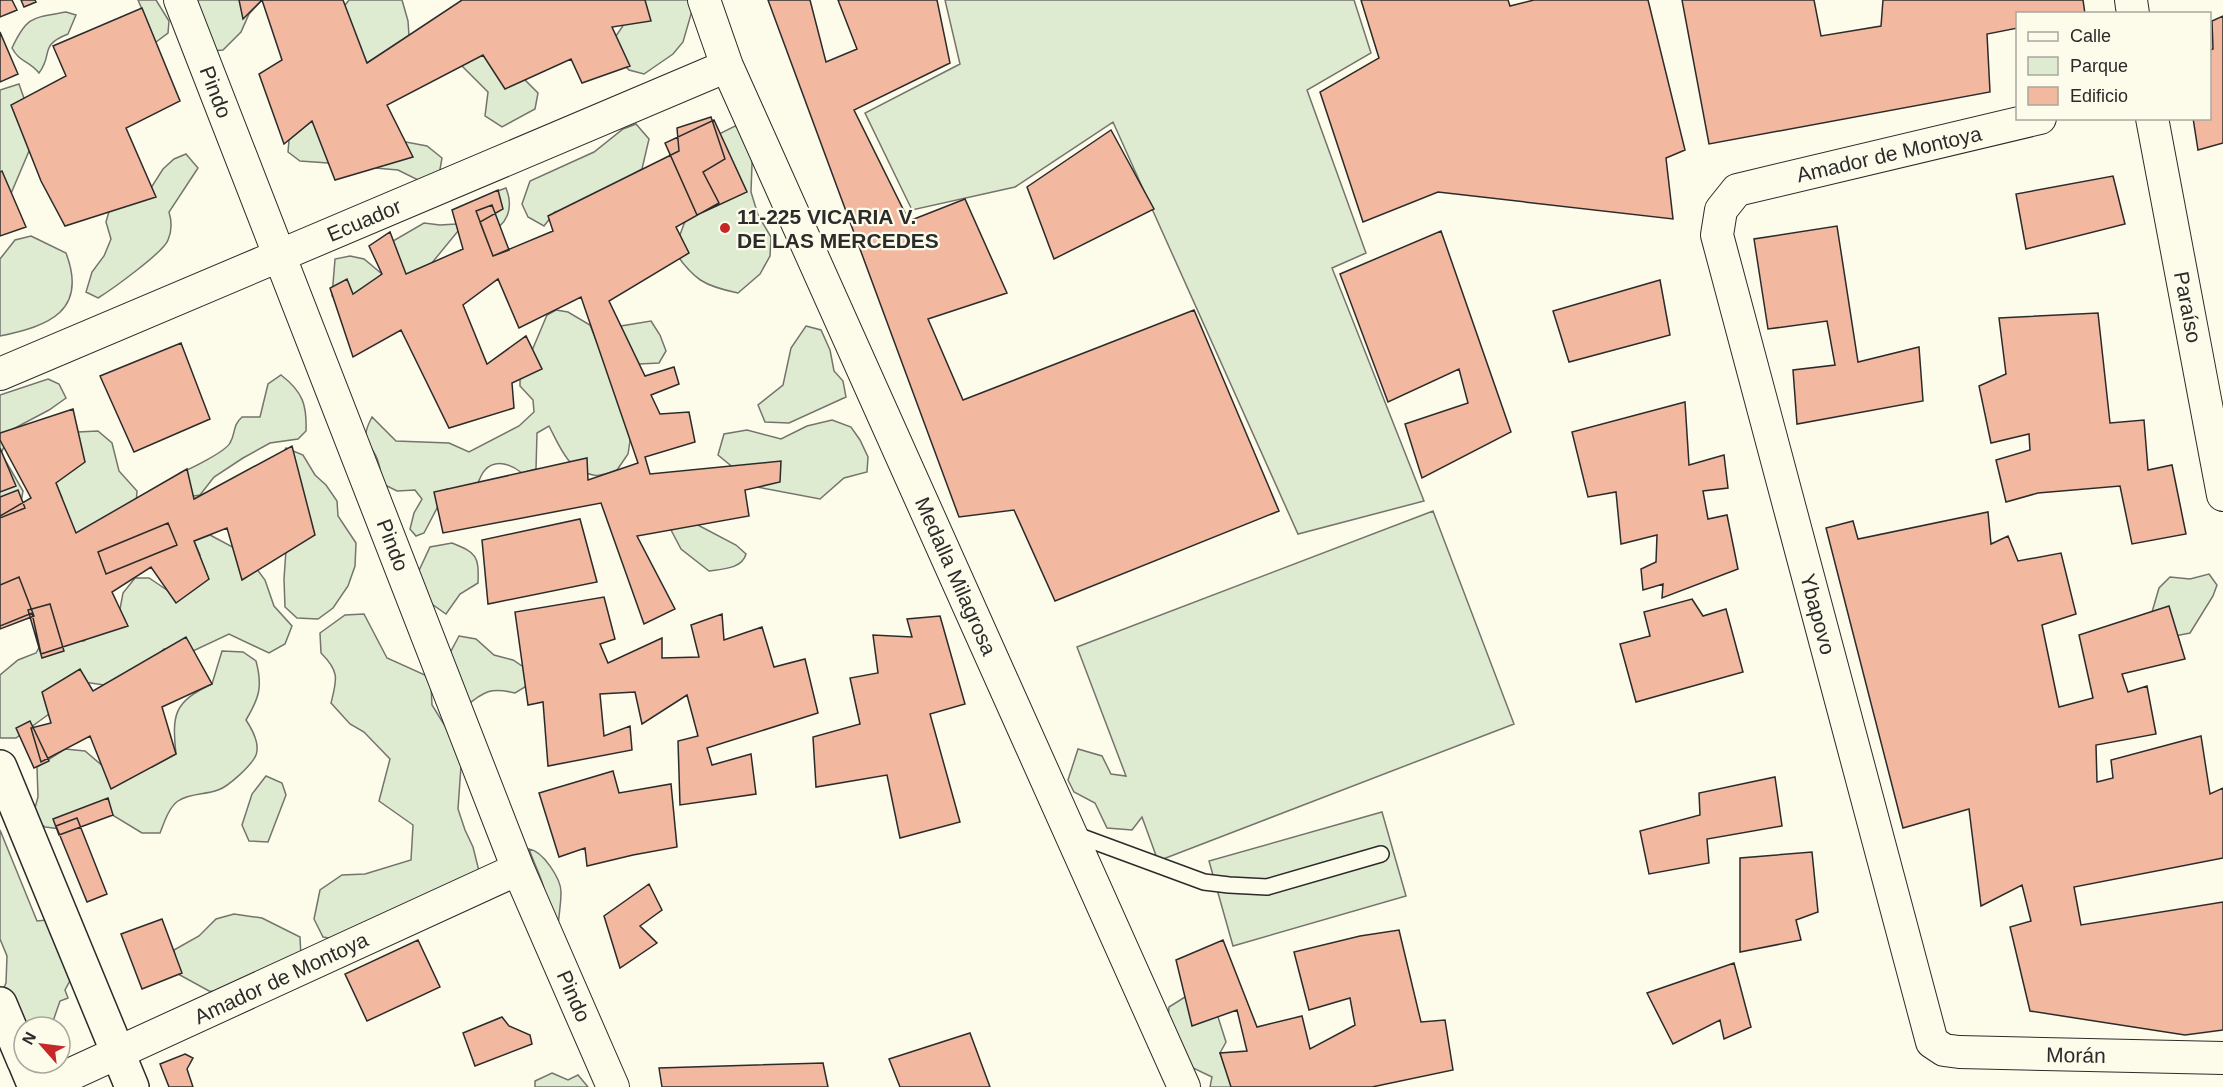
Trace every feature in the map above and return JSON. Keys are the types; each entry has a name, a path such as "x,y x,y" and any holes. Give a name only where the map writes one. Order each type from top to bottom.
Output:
{"main road":[{"path":"0,767 132,1087"},
{"path":"0,1004 12,1033"}],"street":[{"name":"Pindo","path":"180,0 518,869 613,1087"},
{"name":"Medalla Milagrosa","path":"704,0 728,66 1184,1087"},
{"name":"Ecuador","path":"0,374 728,66"},
{"name":"Amador de Montoya","path":"1737,190 2032,120"},
{"name":"Paraíso","path":"2152,120 2223,495"},
{"name":"Ybapovo","path":"1737,190 1721,210 1717,235 1932,1042"},
{"name":"Amador de Montoya","path":"43,1087 518,869"},
{"name":"Morán","path":"1932,1042 1944,1050 1959,1052 2223,1058"}],"lane":[{"path":"1071,833 1204,882 1229,885 1267,887 1381,854"}],"green space":[{"path":"138,0 156,0 169,21 168,33 156,42 146,31 144,14"},
{"path":"180,0 262,0 249,14 241,32 223,50 200,52"},
{"path":"349,0 402,0 408,21 409,36 367,63 352,58 339,13"},
{"path":"635,0 691,0 694,4 683,42 673,54 644,74 629,70 616,57 616,36 633,11"},
{"path":"945,0 1354,0 1371,53 1307,90 1366,253 1332,268 1424,501 1298,534 1113,122 1015,187 912,210 865,113 960,64"},
{"path":"66,12 76,15 68,34 50,46 39,73 12,48 22,30 32,20"},
{"path":"483,55 511,77 525,80 538,93 535,109 502,127 485,116 488,92 462,66 463,57"},
{"path":"19,84 33,124 29,151 7,203 0,206 0,90"},
{"path":"312,121 332,140 384,155 406,142 427,146 442,158 439,175 418,180 398,170 343,169 328,163 300,161 288,152 289,140"},
{"path":"636,124 649,139 642,169 575,208 555,212 544,226 528,217 522,204 530,181 594,152 623,129"},
{"path":"735,126 753,137 751,192 758,215 771,237 770,256 760,274 738,293 716,288 701,280 688,269 674,251 717,135"},
{"path":"186,154 198,168 169,212 171,230 164,246 98,298 86,292 92,272 104,256 111,239 106,222 111,204 151,188 163,169 174,159"},
{"path":"506,188 509,209 500,226 486,234 458,231 422,275 406,274 389,252 393,241 424,223 456,224 492,193"},
{"path":"31,236 66,253 72,289 68,302 48,321 0,336 0,259 15,240"},
{"path":"350,256 364,259 382,274 345,307 332,296 335,259"},
{"path":"556,310 568,312 590,325 632,428 628,454 617,470 599,475 584,473 565,456 549,426 537,433 536,469 522,473 509,465 494,464 484,472 476,488 455,493 447,489 424,533 416,536 410,529 414,513 422,499 415,490 397,491 383,484 377,459 366,438 372,417 396,441 449,443 469,452 519,426 534,412 533,400 520,386 520,379 547,315"},
{"path":"651,321 666,351 659,363 639,364 624,358 617,340 621,326"},
{"path":"806,326 821,330 830,350 834,371 843,381 846,397 789,423 765,422 758,405 783,385 791,348"},
{"path":"281,375 299,393 306,414 306,431 298,439 270,443 214,477 200,495 182,498 180,473 227,447 242,417 260,417 268,384"},
{"path":"48,379 59,384 66,398 13,429 1,453 23,491 20,508 0,526 0,395"},
{"path":"832,420 851,427 860,440 868,457 867,472 844,478 820,499 757,487 718,455 724,434 747,430 781,439 807,426"},
{"path":"98,431 112,443 119,471 137,491 136,504 93,536 76,533 65,518 62,498 53,476 71,451 78,432"},
{"path":"286,448 303,455 315,475 326,485 337,501 338,516 356,543 355,566 348,586 333,608 318,619 297,618 285,607 287,536 279,460"},
{"path":"1433,511 1514,724 1158,861 1142,817 1132,830 1107,828 1095,803 1074,792 1068,780 1078,749 1102,756 1111,774 1126,776 1077,647"},
{"path":"694,523 736,545 746,554 744,559 731,567 709,571 681,549 671,530"},
{"path":"210,535 242,552 265,580 274,606 292,626 285,644 269,653 229,634 193,651 164,649 149,663 104,685 77,681 49,714 16,738 0,738 0,675 18,660 36,653 45,637 84,641 120,609 123,593 135,578 149,578 167,590 184,587 193,576 200,555 194,541"},
{"path":"452,543 467,550 475,557 478,567 478,583 460,594 446,614 419,595 415,579 430,547"},
{"path":"2209,574 2217,585 2213,596 2190,633 2175,636 2152,612 2159,588 2170,577 2190,579"},
{"path":"364,614 387,658 425,675 431,686 432,705 450,734 461,766 458,809 473,847 480,875 345,941 323,937 314,919 320,890 342,875 365,874 411,860 413,825 379,801 390,759 364,732 350,724 331,703 335,688 334,671 321,653 320,633 345,615"},
{"path":"459,636 476,639 494,655 513,660 531,672 525,687 515,693 500,690 488,692 477,697 465,707 441,670"},
{"path":"222,651 243,652 256,661 259,678 254,705 246,720 255,737 256,755 228,785 178,801 169,811 160,833 142,833 106,811 61,829 45,827 32,819 38,797 37,767 65,749 85,751 111,773 152,767 176,754 174,729 178,711 189,697 212,684"},
{"path":"266,776 282,783 286,795 268,842 249,841 242,825 252,794"},
{"path":"1382,812 1406,896 1233,946 1209,861"},
{"path":"0,830 37,921 47,920 73,975 65,990 68,998 60,1001 55,1015 15,1015 0,996 6,983 7,956 0,939"},
{"path":"529,849 545,860 558,880 561,892 558,926 551,911"},
{"path":"234,914 262,918 300,937 301,957 221,992 209,991 178,974 174,950 199,936 216,919"},
{"path":"1185,997 1218,1017 1226,1042 1220,1053 1232,1087 1210,1087 1212,1077 1191,1067 1167,1031 1169,1007"},
{"path":"552,1073 568,1080 578,1075 588,1087 535,1087 535,1081"}],"building":[{"path":"0,0 12,0 17,10 0,17"},
{"path":"21,0 35,0 36,2 24,7"},
{"path":"239,0 262,0 243,19"},
{"path":"262,0 343,0 367,63 462,0 645,0 651,21 612,27 630,66 582,83 571,59 505,89 483,55 387,105 413,157 335,180 312,121 284,144 259,74 282,60"},
{"path":"768,0 810,0 826,62 857,49 838,0 937,0 950,63 854,110 909,221 965,199 1007,293 928,319 963,400 1194,310 1279,511 1055,601 1014,510 959,517"},
{"path":"1361,0 1508,0 1510,6 1534,0 1648,0 1685,150 1666,158 1673,219 1438,192 1363,222 1320,92 1379,58"},
{"path":"1682,0 1814,0 1821,36 1881,26 1883,0 2083,0 2085,12 2016,12 2016,28 1987,34 1990,92 1709,144"},
{"path":"142,8 180,101 126,128 156,197 65,226 41,181 11,105 66,76 53,46"},
{"path":"2223,16 2223,143 2198,150 2193,120 2211,120 2212,21"},
{"path":"0,32 18,74 0,82"},
{"path":"711,117 725,159 703,172 719,203 676,227 689,253 609,301 645,376 674,367 679,384 651,395 660,414 689,412 695,442 645,457 650,474 781,461 780,482 745,490 749,516 637,536 675,609 644,624 601,503 443,533 434,492 587,458 588,480 638,463 581,297 519,328 498,279 463,305 487,364 526,336 542,369 512,383 514,408 449,428 401,330 353,357 330,288 347,279 353,294 382,274 369,246 390,232 406,274 463,249 452,210 498,190 503,209 480,222 493,256 553,231 548,216 679,151 677,128"},
{"path":"714,120 747,192 697,215 665,143"},
{"path":"1111,130 1154,209 1054,259 1027,187"},
{"path":"2,171 26,227 0,236 0,172"},
{"path":"2113,176 2125,224 2026,249 2016,194"},
{"path":"492,205 509,250 493,256 476,211"},
{"path":"1837,226 1858,362 1919,347 1923,401 1797,424 1793,370 1835,365 1827,321 1768,329 1754,239"},
{"path":"1441,231 1511,432 1422,478 1405,424 1468,403 1459,369 1388,402 1340,274"},
{"path":"1660,280 1670,335 1569,362 1553,311"},
{"path":"2098,313 2110,423 2144,420 2148,470 2172,465 2186,534 2132,544 2120,486 2038,493 2006,502 1996,460 2030,450 2029,434 1991,443 1979,386 2006,374 1999,318"},
{"path":"181,343 210,419 134,452 100,376"},
{"path":"1685,402 1689,465 1724,455 1728,488 1703,491 1708,519 1727,515 1738,569 1662,598 1663,584 1643,590 1641,569 1656,562 1657,535 1621,544 1616,492 1588,497 1572,432"},
{"path":"73,409 85,462 56,483 76,533 187,469 194,499 292,446 315,535 242,580 227,528 194,541 209,579 176,603 151,567 112,592 128,626 41,654 32,613 0,626 0,516 31,498 0,440 0,433"},
{"path":"0,448 16,486 0,492"},
{"path":"18,490 25,508 0,518 0,497"},
{"path":"1988,512 1991,544 2008,536 2018,561 2061,553 2076,614 2042,625 2059,707 2093,698 2079,635 2169,606 2185,659 2122,674 2128,692 2147,686 2156,734 2096,745 2097,782 2113,778 2111,760 2201,736 2210,794 2223,788 2223,858 2074,887 2081,925 2223,902 2223,1030 2185,1035 2030,1011 2010,927 2031,921 2022,885 1981,906 1969,809 1903,828 1826,528 1853,521 1858,539"},
{"path":"580,519 597,582 488,604 482,540"},
{"path":"168,523 177,545 106,574 98,552"},
{"path":"19,577 34,616 0,629 0,585"},
{"path":"604,597 615,639 600,644 608,663 662,638 662,658 699,657 691,625 722,614 724,640 762,627 774,667 805,659 818,713 707,748 712,765 751,754 756,794 680,805 678,741 698,736 687,695 642,724 635,692 600,694 604,736 630,726 632,750 548,766 543,702 528,705 515,612"},
{"path":"1692,599 1703,616 1726,609 1743,672 1636,702 1620,644 1650,636 1644,612"},
{"path":"50,604 64,651 42,658 28,610"},
{"path":"940,616 965,704 930,714 960,822 900,838 887,775 816,787 813,737 860,724 850,678 878,673 873,635 912,637 907,619"},
{"path":"186,637 212,684 162,707 176,754 111,789 90,736 41,762 31,728 51,723 42,692 80,669 93,691"},
{"path":"30,721 49,761 34,768 16,728"},
{"path":"613,771 619,793 671,784 677,847 587,866 585,848 559,857 539,793"},
{"path":"1775,777 1782,826 1707,839 1709,863 1649,874 1640,831 1700,815 1699,793"},
{"path":"108,798 113,815 59,835 53,819"},
{"path":"77,818 107,894 87,902 56,826"},
{"path":"1812,852 1818,912 1796,920 1801,940 1740,952 1740,858"},
{"path":"649,884 662,910 640,926 657,943 620,968 604,916"},
{"path":"162,919 182,973 142,989 121,934"},
{"path":"1399,930 1421,1022 1445,1020 1453,1070 1372,1087 1231,1087 1220,1053 1247,1051 1237,1010 1192,1026 1176,960 1223,940 1257,1027 1302,1016 1310,1049 1355,1025 1350,998 1309,1010 1294,952 1360,936"},
{"path":"418,940 440,987 367,1021 345,974"},
{"path":"1734,963 1751,1027 1724,1039 1720,1020 1673,1044 1647,993"},
{"path":"502,1017 509,1026 530,1035 532,1044 475,1066 463,1033"},
{"path":"970,1033 990,1087 900,1087 889,1059"},
{"path":"185,1054 193,1058 187,1069 193,1087 169,1087 160,1064"},
{"path":"823,1063 828,1087 662,1087 659,1068"}],"place":[{"name":"11-225 VICARIA V. DE LAS MERCEDES","path":"725,228"}]}
